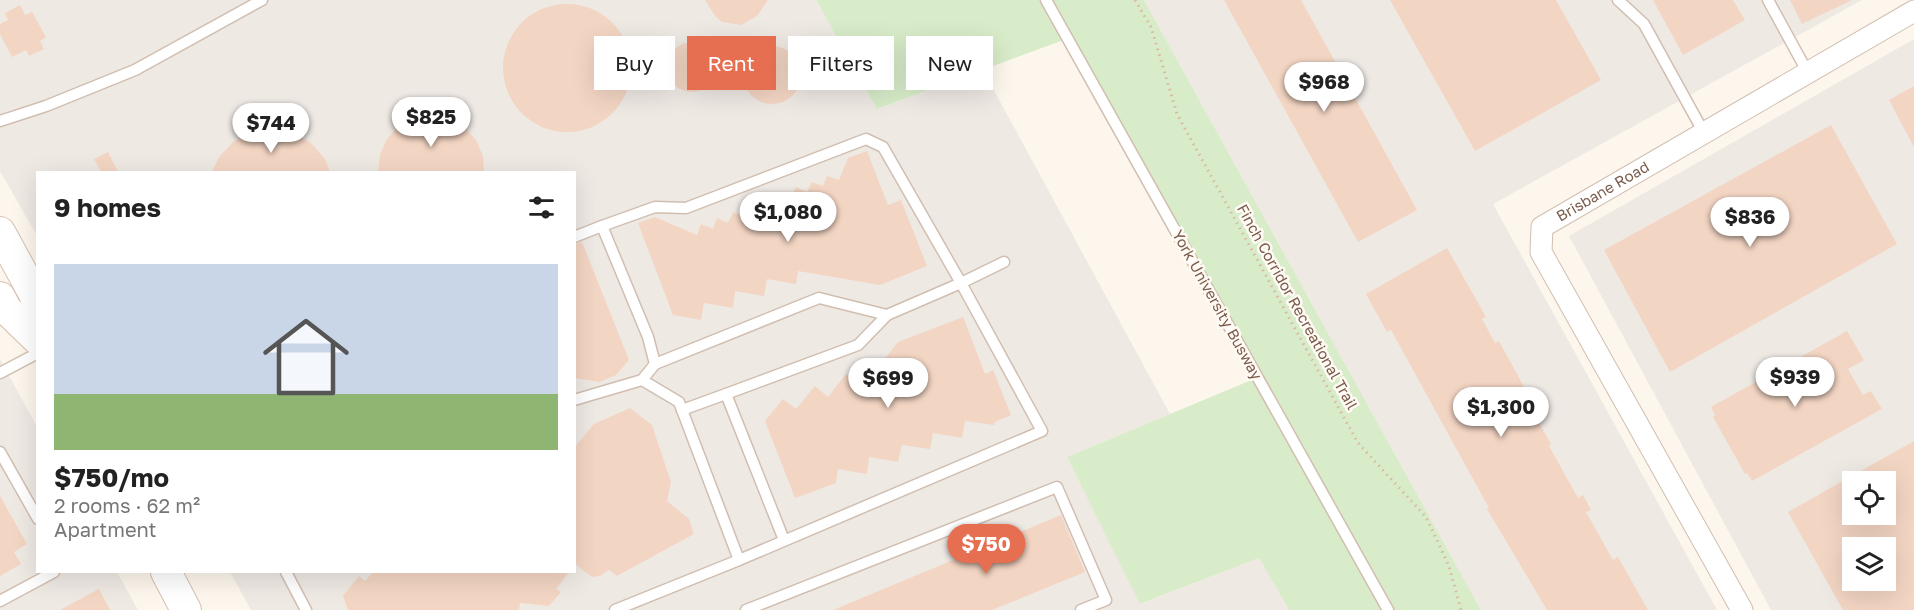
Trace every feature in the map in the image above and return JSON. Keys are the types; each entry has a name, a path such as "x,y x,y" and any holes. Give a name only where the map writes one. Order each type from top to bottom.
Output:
{"main road":[{"path":"0,232 34,294 12,309 36,338"},
{"path":"171,575 186,610"}],"street":[{"name":"Brisbane Road","path":"1742,610 1541,252 1542,227 1914,11"}],"lane":[{"path":"0,121 46,106 135,70 262,0"},
{"name":"York University Busway","path":"1046,0 1388,610"},
{"path":"1618,0 1644,24 1704,133"},
{"path":"1768,0 1808,73"},
{"path":"576,236 655,207 686,208 866,139 883,147 1042,431 740,560 615,610"},
{"path":"602,226 648,337 655,364"},
{"path":"682,410 858,345 888,315 1004,262"},
{"path":"576,399 642,380 655,364 819,298 888,315"},
{"path":"0,373 36,354"},
{"path":"642,380 679,402 740,560"},
{"path":"726,394 784,540"},
{"path":"0,452 36,515"},
{"path":"746,610 1057,487 1106,600 1081,610"},
{"path":"0,601 52,573"},
{"path":"287,573 306,610"}],"path":[{"name":"Finch Corridor Recreational Trail","path":"1135,0 1151,27 1177,114 1358,443 1426,517 1449,567 1461,610"}],"shaded area":[{"path":"0,0 816,0 836,36 788,36 788,90 866,90 877,109 929,90 993,88 1170,414 1067,457 1141,604 1259,558 1289,610 251,610 231,573 576,573 576,171 36,171 36,234 0,171"},
{"path":"1144,0 1862,0 1493,204 1717,610 1481,610"},
{"path":"1914,39 1914,610 1771,610 1569,236"},
{"path":"0,359 36,425 36,573 118,573 138,610 0,610"}],"green space":[{"path":"816,0 1144,0 1481,610 1289,610 1259,558 1140,604 1067,457 1254,379 1069,38 993,66 993,36 906,36 906,90 928,90 877,109 866,90 894,90 894,36 836,36"}],"building":[{"path":"705,0 768,0 757,16 741,25 722,22 715,16"},
{"path":"1224,0 1301,0 1417,210 1358,242"},
{"path":"1390,0 1556,0 1601,80 1475,151"},
{"path":"1653,0 1733,0 1745,20 1683,55"},
{"path":"1790,0 1852,0 1802,24"},
{"path":"20,5 25,15 32,12 46,37 40,41 44,49 29,56 26,50 12,57 0,34 0,24 8,20 5,13"},
{"path":"554,5 580,5 603,14 623,36 594,36 594,90 628,90 621,104 603,122 580,131 554,131 531,122 513,104 504,81 504,55 513,32 531,14"},
{"path":"687,43 687,90 701,90 687,91 675,84 675,50"},
{"path":"776,47 788,51 788,90 796,91 788,99 778,103 766,103 756,99 748,90 776,90"},
{"path":"1914,86 1914,147 1889,100"},
{"path":"432,116 449,119 464,127 476,140 483,156 484,171 378,171 380,155 387,139 399,126 414,118"},
{"path":"1831,125 1897,244 1670,372 1604,250"},
{"path":"272,129 293,133 311,143 325,159 330,171 212,171 219,157 233,142 252,132"},
{"path":"867,151 888,205 901,200 927,266 880,285 798,271 796,284 767,279 764,296 735,291 733,308 704,303 701,320 673,315 638,223 655,217 697,235 701,224 713,229 717,218 728,223 733,212 744,217 749,206 760,210 764,200 775,204 780,194 791,198 796,187 807,192 812,182 823,186 827,176 839,180 848,158"},
{"path":"108,152 118,171 100,171 94,159"},
{"path":"582,242 629,360 616,375 600,382 576,378 576,244"},
{"path":"1447,248 1486,317 1482,319 1495,343 1499,341 1536,409 1532,411 1551,444 1549,446 1578,498 1583,495 1591,510 1586,512 1613,560 1618,557 1648,610 1547,610 1487,509 1489,508 1391,330 1387,332 1366,294"},
{"path":"963,317 985,374 993,370 1011,415 995,422 994,425 965,421 962,438 933,433 930,449 902,445 898,462 869,457 867,474 838,469 836,483 795,498 765,421 783,399 796,409 815,386 828,397 846,374 863,387 898,342"},
{"path":"1847,331 1864,360 1848,369 1863,395 1871,391 1882,409 1752,481 1747,473 1745,474 1713,417 1715,415 1711,407"},
{"path":"630,408 652,425 671,482 667,501 689,519 694,534 617,576 609,570 600,576 592,577 576,565 576,446 594,424"},
{"path":"1914,441 1914,610 1843,610 1788,512 1842,482 1842,525 1896,525 1896,471 1861,471"},
{"path":"0,496 27,544 14,552 21,564 0,576"},
{"path":"1061,515 1085,572 992,610 833,610"},
{"path":"372,573 568,573 556,589 561,592 549,606 520,603 519,610 348,610 343,596 359,576 365,581"},
{"path":"99,589 110,610 60,610"}]}
